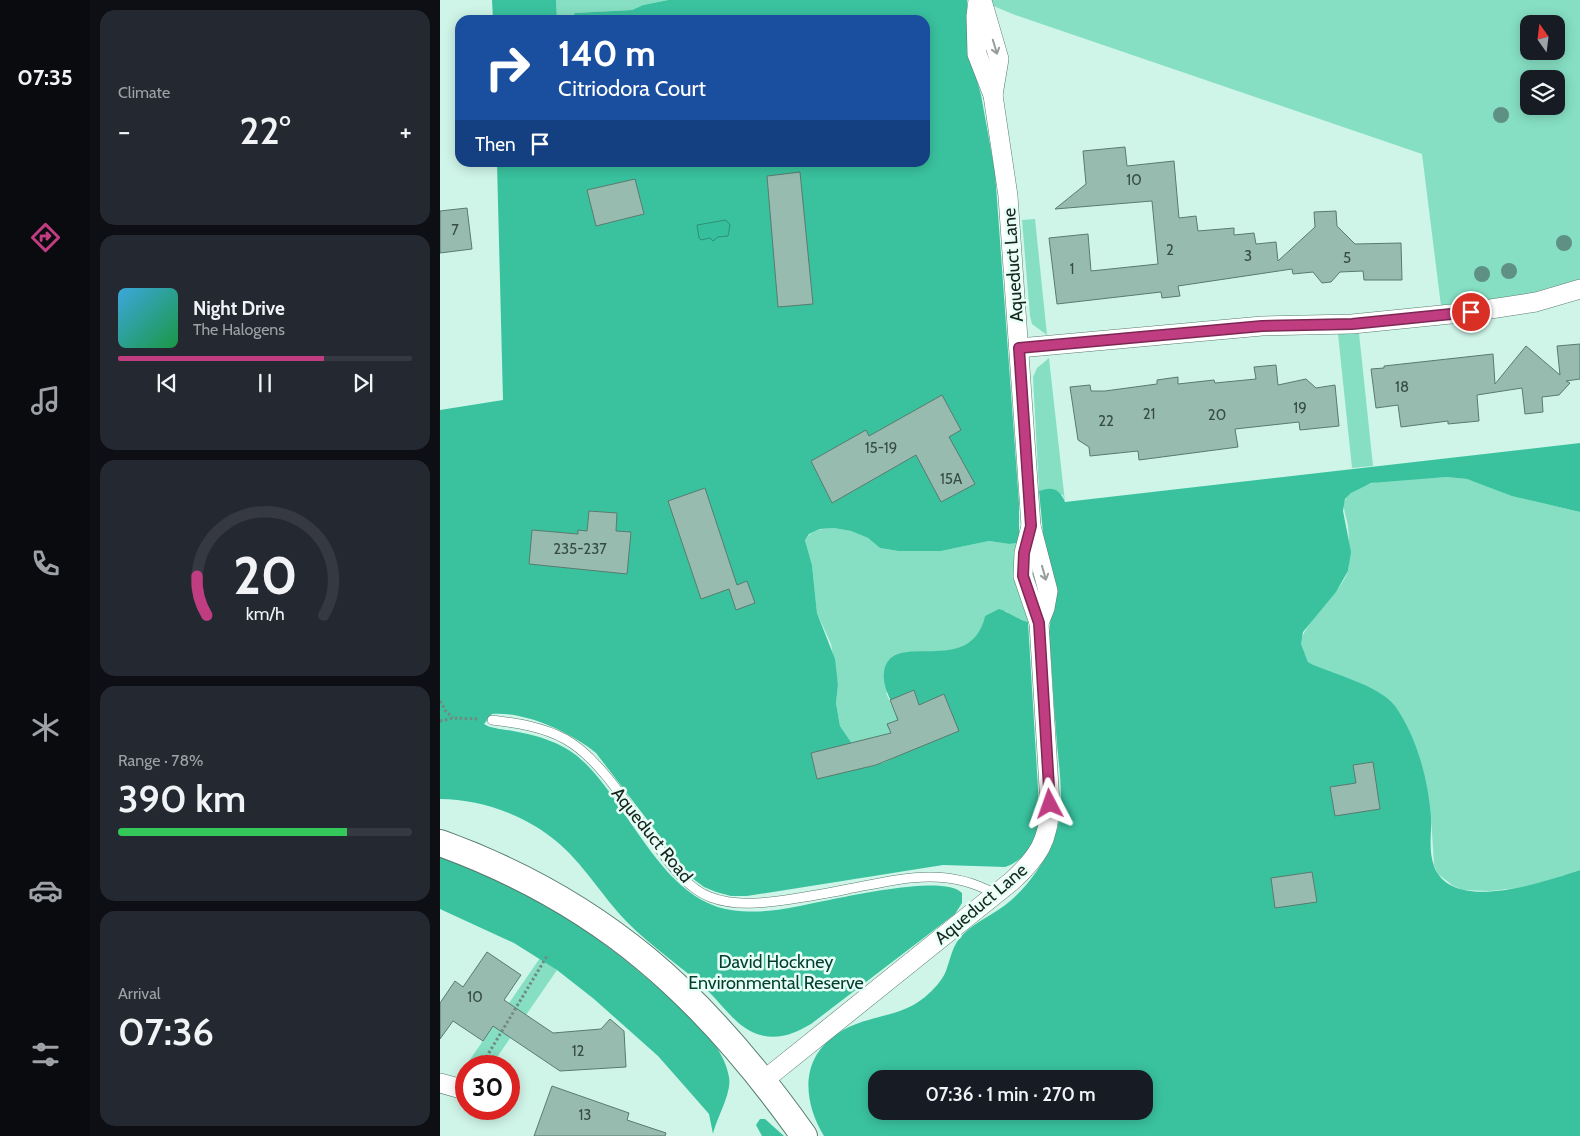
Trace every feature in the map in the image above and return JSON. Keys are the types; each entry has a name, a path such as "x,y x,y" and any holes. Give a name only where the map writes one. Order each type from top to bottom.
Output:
{"main road":[{"path":"440,843 499,868 565,902 601,924 636,949 693,1000 738,1049 804,1136"}],"street":[{"name":"Aqueduct Lane","path":"763,1081 996,894 1037,855 1048,832 1050,819 1039,623 1045,608 1048,591 1031,526 1008,196 992,95 978,54 976,16 978,0"},
{"name":"Aqueduct Lane","path":"982,0 999,59 992,95"},
{"path":"1019,348 1262,326 1352,324 1471,312 1536,302 1580,289"}],"lane":[{"name":"Aqueduct Road","path":"492,720 512,723 556,735 586,754 685,880 708,896 739,903 775,902 906,878 940,876 970,881 996,894"}],"path":[{"path":"440,701 447,713 454,718"},
{"path":"440,721 454,718 492,720"},
{"path":"488,1055 547,956"}],"shaded area":[{"path":"556,0 668,0 643,5 632,10 557,15"},
{"path":"990,0 1580,0 1580,279 1521,296 1441,306 1422,154 1015,15 991,5"},
{"path":"1035,219 1047,335 1032,324 1030,316 1022,220"},
{"path":"726,220 730,225 728,236 718,237 713,241 710,238 701,240 699,238 697,225"},
{"path":"1359,333 1373,466 1352,468 1338,334"},
{"path":"1049,358 1065,502 1063,495 1045,489 1039,491 1033,377 1037,368"},
{"path":"1446,477 1467,479 1534,501 1580,512 1580,870 1527,887 1490,891 1462,890 1438,874 1434,865 1431,816 1338,676 1308,662 1301,644 1302,637 1307,628 1338,589 1348,571 1349,535 1344,505 1350,494 1359,488 1382,481"},
{"path":"834,528 851,531 868,538 880,548 898,551 941,551 989,541 1009,544 1019,543 1028,622 1012,617 1006,611 985,616 982,627 970,642 944,651 922,652 886,693 898,720 895,757 868,767 840,726 836,703 838,685 831,644 817,613 812,565 805,540 808,536 821,529"},
{"path":"540,958 557,970 499,1055 473,1055"}],"green space":[{"path":"492,0 556,0 557,15 493,15"},
{"name":"David Hockney Environmental Reserve","path":"668,0 967,0 968,48 981,95 995,172 1019,503 1019,543 1009,544 989,541 941,551 898,551 880,548 868,538 851,531 834,528 820,529 809,534 805,540 812,565 817,613 835,659 838,685 836,703 840,726 868,767 895,757 898,733 897,719 886,690 884,678 884,672 890,659 901,653 948,650 964,645 977,635 985,616 999,609 1028,622 1040,822 1039,829 1029,849 1018,860 1005,867 943,865 747,896 731,896 704,887 692,878 596,753 586,745 561,731 519,716 492,714 484,724 552,741 577,756 601,782 667,871 686,889 707,903 731,910 760,911 776,910 903,887 929,885 949,887 962,893 962,903 955,914 811,1024 798,1031 778,1037 771,1037 757,1034 743,1027 709,992 626,921 575,859 544,832 516,816 486,805 440,799 440,410 503,400 497,167 930,167 930,15 574,15 575,13 632,10 643,5"},
{"path":"1580,443 1580,512 1512,496 1467,479 1446,477 1371,483 1351,493 1345,499 1343,511 1351,552 1348,571 1336,592 1303,632 1301,644 1308,662 1378,692 1395,706 1403,718 1415,745 1424,773 1431,817 1432,860 1444,881 1460,889 1479,892 1524,886 1580,870 1580,1136 824,1136 811,1107 809,1092 809,1077 813,1063 820,1050 830,1039 845,1029 916,1004 925,997 944,975 959,939 969,929 1004,906 1026,885 1043,861 1057,830 1060,816 1061,788 1049,633 1051,616 1039,491 1052,489 1061,494 1065,502"},
{"path":"440,857 473,870 534,899 591,934 618,954 698,1024 721,1055 729,1077 726,1098 713,1134 709,1114 688,1090 658,1056 594,999 557,970 514,943 440,909"},
{"path":"760,1119 765,1119 784,1136 762,1136 756,1125"}],"building":[{"path":"1125,147 1127,166 1174,161 1179,218 1196,216 1198,231 1234,228 1234,235 1254,233 1256,244 1276,242 1278,261 1315,227 1314,212 1336,211 1337,226 1355,244 1401,243 1402,280 1364,280 1363,271 1340,272 1331,282 1322,283 1313,272 1293,274 1292,269 1178,286 1180,296 1162,298 1161,292 1057,304 1049,238 1088,234 1091,271 1158,264 1152,201 1055,209 1086,184 1083,151"},
{"path":"800,172 813,304 778,307 767,176"},
{"path":"635,179 644,214 596,226 587,190"},
{"path":"467,208 472,249 440,253 440,211"},
{"path":"1580,344 1580,379 1566,381 1570,383 1559,395 1542,397 1543,412 1525,414 1522,388 1477,395 1479,421 1448,424 1448,421 1401,427 1398,405 1376,408 1371,369 1493,354 1495,384 1526,346 1560,375 1557,346"},
{"path":"1276,365 1278,385 1306,379 1316,388 1335,385 1339,426 1300,430 1299,422 1235,429 1238,447 1139,460 1138,451 1090,456 1089,447 1078,440 1070,387 1090,385 1091,391 1105,391 1157,384 1157,380 1178,377 1178,384 1214,380 1215,383 1256,379 1254,367"},
{"path":"942,395 961,430 949,437 975,484 941,502 916,455 832,503 811,461 866,430 869,436"},
{"path":"705,488 737,585 747,581 755,603 736,610 729,589 701,599 668,501"},
{"path":"589,511 617,513 616,531 631,532 627,574 529,564 532,530 578,534 578,530 587,531"},
{"path":"914,690 919,705 944,694 959,731 876,765 817,779 811,753 891,733 887,724 898,720 890,700"},
{"path":"1373,762 1380,809 1335,816 1330,787 1356,783 1353,765"},
{"path":"1312,872 1317,902 1275,908 1271,878"},
{"path":"487,952 521,975 504,1000 553,1033 601,1029 610,1019 624,1031 626,1067 560,1071 493,1026 483,1041 453,1021 440,1039 440,1003 455,981 463,987"},
{"path":"552,1086 629,1113 627,1120 666,1133 665,1136 534,1136"}],"route":[{"path":"1050,804 1039,623 1023,576 1024,553 1031,526 1019,348 1262,326 1352,324 1471,312"}]}
